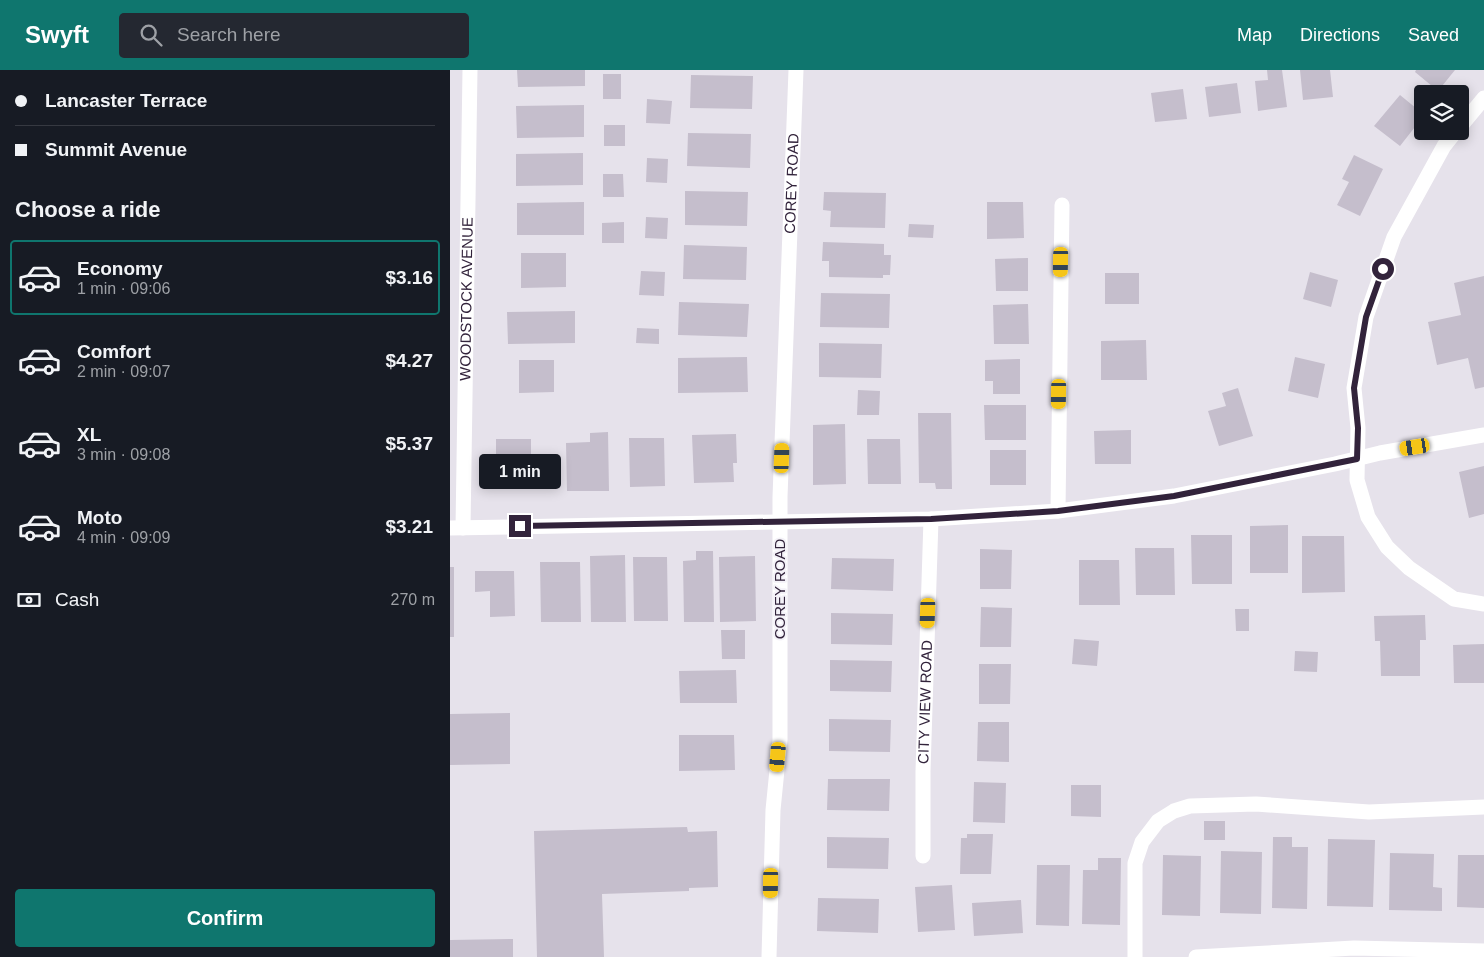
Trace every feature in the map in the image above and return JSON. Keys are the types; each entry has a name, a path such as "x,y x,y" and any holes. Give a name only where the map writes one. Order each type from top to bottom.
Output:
{"street":[{"name":"WOODSTOCK AVENUE","path":"456,528 470,70"},
{"name":"COREY ROAD","path":"769,957 773,810 780,740 781,521 796,70"},
{"path":"1469,116 1484,98"},
{"path":"1449,140 1394,237 1366,317 1354,388 1358,428 1357,480 1368,517 1386,547 1409,568 1454,599 1484,604"},
{"path":"1058,511 1062,205"},
{"path":"456,528 931,519 1058,511 1174,496 1380,453 1484,435"},
{"name":"CITY VIEW ROAD","path":"923,856 923,771 931,519"},
{"path":"1135,957 1135,871 1137,852 1158,821 1174,811 1190,806 1256,804 1369,812 1484,807"},
{"path":"1196,957 1354,948 1484,951"}],"building":[{"path":"517,70 585,70 585,86 518,87"},
{"path":"1267,70 1282,70 1287,107 1258,111 1255,81 1268,80"},
{"path":"1300,70 1330,70 1333,97 1303,100"},
{"path":"1416,70 1455,70 1443,85 1431,85 1415,72"},
{"path":"603,74 621,74 621,99 603,99"},
{"path":"691,75 753,76 752,109 690,108"},
{"path":"1237,83 1241,113 1209,117 1205,87"},
{"path":"1183,89 1187,119 1155,122 1151,93"},
{"path":"1400,95 1414,106 1414,128 1400,146 1374,126"},
{"path":"647,99 672,101 670,124 646,123"},
{"path":"584,105 584,137 517,138 516,106"},
{"path":"604,125 625,125 625,146 604,146"},
{"path":"688,133 751,134 750,168 687,166"},
{"path":"583,153 583,185 516,186 516,154"},
{"path":"1354,155 1383,169 1360,216 1337,205 1349,182 1342,179"},
{"path":"647,158 668,159 667,183 646,182"},
{"path":"603,174 623,174 624,197 603,197"},
{"path":"685,191 748,192 747,226 685,225"},
{"path":"824,192 886,193 885,228 830,227 831,211 823,210"},
{"path":"584,202 584,235 517,235 517,203"},
{"path":"987,202 1023,202 1024,238 987,239"},
{"path":"646,217 668,218 667,239 645,238"},
{"path":"624,222 624,243 602,243 602,223"},
{"path":"909,224 934,225 933,238 908,237"},
{"path":"823,242 884,244 884,255 891,255 890,275 883,275 883,278 829,277 829,261 822,261"},
{"path":"684,245 747,247 746,280 683,279"},
{"path":"521,253 566,253 566,287 521,288"},
{"path":"1028,258 1028,291 996,291 995,259"},
{"path":"641,271 665,272 664,296 639,295"},
{"path":"1310,272 1338,280 1331,307 1303,299"},
{"path":"1105,273 1139,273 1139,304 1105,304"},
{"path":"1484,276 1484,387 1475,389 1468,358 1437,365 1428,322 1461,315 1454,283"},
{"path":"821,293 890,294 889,328 820,327"},
{"path":"679,302 749,304 747,337 678,335"},
{"path":"1028,304 1029,344 994,344 993,305"},
{"path":"575,311 575,343 508,344 507,312"},
{"path":"637,328 659,329 659,344 636,343"},
{"path":"1146,340 1147,380 1101,380 1101,341"},
{"path":"819,343 882,344 881,378 819,377"},
{"path":"747,357 748,392 678,393 678,358"},
{"path":"1295,357 1325,364 1318,398 1288,391"},
{"path":"1020,359 1020,394 993,394 993,381 985,381 985,360"},
{"path":"519,360 554,360 554,392 519,393"},
{"path":"1238,388 1253,436 1219,446 1208,411 1226,406 1222,393"},
{"path":"858,390 880,391 879,415 857,415"},
{"path":"984,405 1026,405 1026,440 985,440"},
{"path":"918,413 951,413 952,489 936,489 935,483 919,483"},
{"path":"845,424 846,484 813,485 813,425"},
{"path":"1131,430 1131,464 1095,464 1094,431"},
{"path":"608,432 609,491 567,491 566,443 590,442 590,433"},
{"path":"736,434 737,463 733,463 734,482 694,483 692,435"},
{"path":"629,438 664,438 665,486 630,487"},
{"path":"496,439 531,439 531,489 496,489"},
{"path":"867,439 900,439 901,484 868,484"},
{"path":"990,450 1026,450 1026,485 990,485"},
{"path":"1484,466 1484,514 1469,518 1459,472"},
{"path":"1288,525 1288,573 1250,573 1250,526"},
{"path":"1191,535 1232,535 1232,584 1192,584"},
{"path":"1302,536 1344,536 1345,592 1302,593"},
{"path":"1135,548 1174,548 1175,595 1136,595"},
{"path":"980,549 1012,550 1011,589 980,589"},
{"path":"696,551 713,551 714,622 684,622 683,561 696,560"},
{"path":"625,555 626,622 591,622 590,556"},
{"path":"755,556 756,621 720,622 719,557"},
{"path":"633,557 667,557 668,621 634,621"},
{"path":"832,558 894,559 893,591 831,589"},
{"path":"1079,560 1119,560 1120,605 1079,605"},
{"path":"540,562 580,562 581,622 541,622"},
{"path":"450,567 454,567 454,637 450,637"},
{"path":"475,571 514,571 515,616 490,617 490,591 475,592"},
{"path":"981,607 1012,608 1011,647 980,647"},
{"path":"1235,609 1249,609 1249,631 1236,631"},
{"path":"831,613 893,614 892,645 831,644"},
{"path":"1425,615 1426,640 1420,640 1420,676 1381,676 1380,641 1375,641 1374,616"},
{"path":"721,630 745,630 745,659 722,659"},
{"path":"1074,639 1099,641 1097,666 1072,664"},
{"path":"1484,644 1484,683 1454,683 1453,645"},
{"path":"1295,651 1318,652 1317,672 1294,671"},
{"path":"830,660 892,661 891,692 830,691"},
{"path":"979,664 1011,664 1010,704 979,704"},
{"path":"736,670 737,703 680,703 679,671"},
{"path":"510,713 510,764 450,765 450,714"},
{"path":"829,719 891,720 890,752 829,751"},
{"path":"978,722 1009,722 1009,762 977,761"},
{"path":"679,735 734,735 735,770 679,771"},
{"path":"828,779 890,779 889,811 827,810"},
{"path":"974,782 1006,783 1005,823 973,822"},
{"path":"1071,785 1101,785 1101,817 1071,816"},
{"path":"1204,821 1225,821 1225,840 1204,840"},
{"path":"687,827 688,832 717,831 718,887 689,888 689,891 602,894 604,957 537,957 534,831"},
{"path":"967,834 993,834 991,874 960,874 961,838 967,838"},
{"path":"827,837 889,838 888,869 827,868"},
{"path":"1273,837 1292,837 1292,847 1308,847 1307,909 1272,908"},
{"path":"1328,839 1375,840 1373,907 1327,906"},
{"path":"1221,851 1262,852 1261,914 1220,913"},
{"path":"1390,853 1434,854 1433,887 1442,888 1442,911 1389,910"},
{"path":"1163,855 1201,856 1200,916 1162,915"},
{"path":"1458,855 1484,855 1484,908 1457,907"},
{"path":"1098,858 1121,858 1120,925 1082,924 1083,870 1098,870"},
{"path":"1037,865 1070,865 1069,926 1036,925"},
{"path":"952,885 955,930 918,932 915,887"},
{"path":"818,898 879,899 878,933 817,931"},
{"path":"1021,900 1023,933 974,936 972,903"},
{"path":"513,939 513,957 450,957 450,940"}],"route":[{"path":"520,526 931,519 1058,511 1174,496 1357,459 1358,428 1354,388 1366,317 1383,269"}]}
